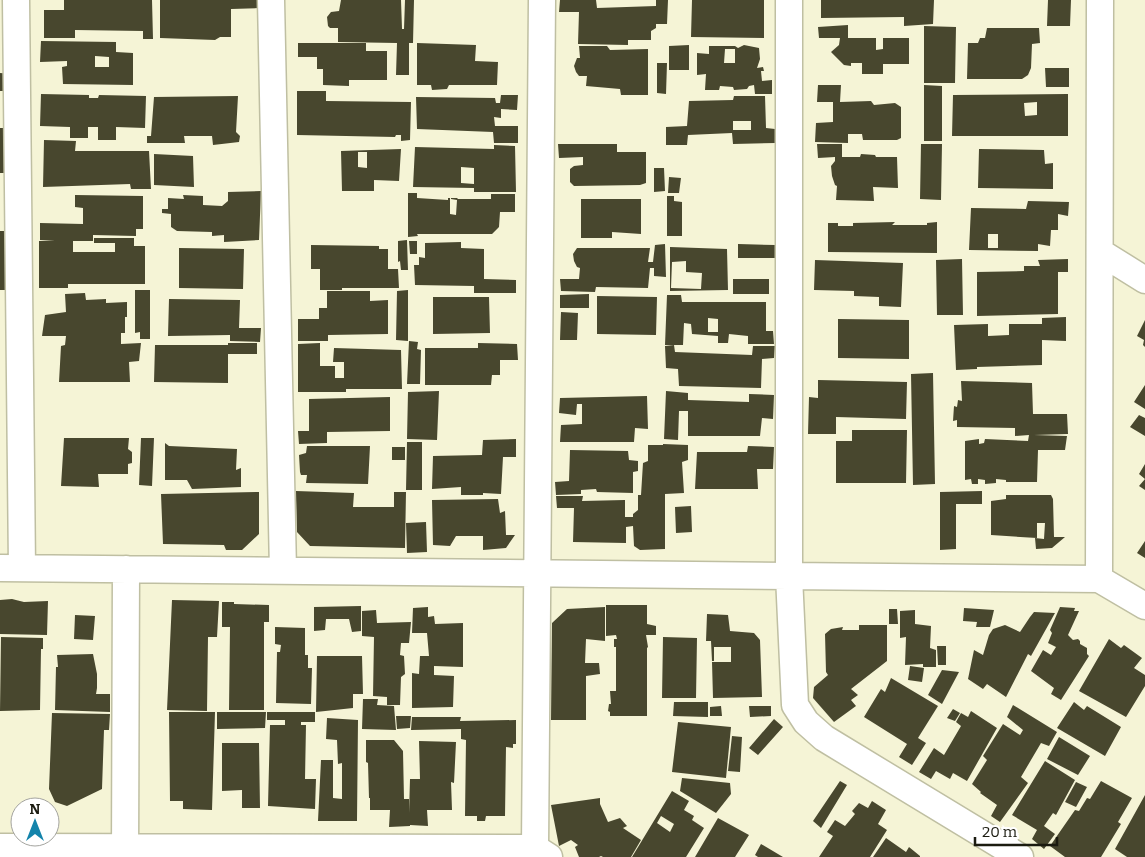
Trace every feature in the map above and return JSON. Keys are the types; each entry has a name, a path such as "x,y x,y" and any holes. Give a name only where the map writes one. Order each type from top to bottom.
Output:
{"street":[{"path":"16,0 11,568 1099,579 1145,606"},
{"path":"271,0 284,571"},
{"path":"0,847 125,852 542,853 538,573 542,0"},
{"path":"789,0 789,576 795,706 806,722 824,738 1020,857"},
{"path":"1099,579 1100,0"},
{"path":"1100,252 1145,280"},
{"path":"125,852 126,569"}],"building":[{"path":"64,0 152,0 153,39 143,39 143,31 75,30 75,38 44,38 44,10 64,10"},
{"path":"160,0 260,0 260,8 231,9 231,37 220,37 215,40 160,38"},
{"path":"341,0 401,0 402,29 404,29 405,0 414,0 413,43 409,43 409,75 396,75 397,43 338,42 338,28 330,28 328,26 327,17 331,12 339,11"},
{"path":"560,0 596,0 597,8 656,6 656,0 668,0 667,24 656,24 656,28 651,31 651,40 628,40 628,45 578,44 579,12 559,12"},
{"path":"692,0 764,0 764,38 691,37"},
{"path":"821,0 934,0 933,24 904,26 904,17 821,18"},
{"path":"1048,0 1071,0 1070,26 1047,26"},
{"path":"848,25 848,38 876,38 876,50 883,49 883,38 909,38 909,64 883,64 883,74 862,74 862,63 851,63 851,66 844,65 831,52 839,45 840,38 819,38 818,27"},
{"path":"924,26 956,27 955,83 924,83"},
{"path":"987,28 1039,28 1040,43 1032,44 1031,68 1028,75 1022,79 967,79 968,43 978,43 980,38 985,38"},
{"path":"41,41 116,42 116,52 133,53 133,85 63,84 62,67 67,66 67,61 40,62","holes":["95,56 109,57 109,67 95,67"]},
{"path":"298,43 366,43 366,51 387,51 387,80 349,80 349,86 323,85 323,69 317,69 317,57 298,57"},
{"path":"417,43 476,45 475,61 498,62 497,85 449,85 447,89 432,90 431,85 417,85"},
{"path":"689,45 689,70 669,70 669,46"},
{"path":"744,45 759,48 760,59 757,68 763,67 764,71 761,71 762,81 772,80 772,94 755,94 754,85 749,86 747,89 734,90 733,87 720,86 719,90 705,90 706,74 697,75 697,53 709,54 709,46 735,46 738,48","holes":["725,49 735,49 735,63 724,63"]},
{"path":"579,46 607,46 610,50 648,49 648,95 621,95 620,89 586,86 587,76 579,76 574,66 577,58 580,58"},
{"path":"657,63 667,63 666,94 657,93"},
{"path":"1045,68 1069,68 1069,87 1046,87"},
{"path":"0,73 12,74 11,91 0,91"},
{"path":"818,85 841,85 840,102 871,101 874,105 895,103 901,107 901,138 897,140 863,140 862,134 848,134 848,143 815,142 816,123 833,122 833,102 817,102"},
{"path":"924,85 942,86 942,141 924,141"},
{"path":"297,91 326,91 326,101 411,102 410,140 401,141 401,135 396,135 395,137 297,135"},
{"path":"41,94 89,95 89,98 98,98 99,95 146,96 145,128 116,127 116,140 98,140 98,127 88,127 88,138 70,138 70,127 40,126"},
{"path":"1068,94 1068,136 952,136 953,95","holes":["1037,102 1037,115 1025,116 1024,103"]},
{"path":"501,95 518,95 517,110 501,109 501,118 494,117 495,126 518,126 518,143 494,143 493,132 417,129 416,97 495,98 496,103 500,103"},
{"path":"238,96 236,132 240,136 239,142 213,145 212,136 184,136 185,143 147,143 147,136 151,136 154,97"},
{"path":"734,96 765,96 766,128 775,129 775,143 733,144 732,133 688,135 687,145 666,145 666,127 687,126 689,101 733,100","holes":["733,121 751,121 751,130 733,130"]},
{"path":"0,128 9,128 8,173 0,173"},
{"path":"44,140 76,141 75,151 149,151 151,189 131,189 130,184 43,187"},
{"path":"558,144 617,144 617,152 646,152 646,183 640,185 574,186 570,182 570,169 574,166 583,165 583,157 559,158"},
{"path":"817,144 842,144 842,157 860,157 861,154 875,155 876,157 897,157 898,188 873,187 874,201 836,200 837,186 832,176 831,166 835,161 835,157 818,158"},
{"path":"921,144 942,144 941,200 920,199"},
{"path":"494,145 515,146 516,192 474,192 474,188 413,187 415,147 494,149","holes":["461,167 474,168 474,184 461,183"]},
{"path":"401,149 399,181 374,180 374,191 342,191 341,151","holes":["358,152 367,152 367,168 358,167"]},
{"path":"979,149 1044,150 1045,164 1053,163 1053,189 978,188"},
{"path":"154,154 193,156 194,187 154,185"},
{"path":"654,168 664,168 665,191 654,192"},
{"path":"669,177 681,178 679,193 668,193"},
{"path":"261,191 259,240 224,242 224,235 212,236 212,232 177,231 171,227 171,214 162,213 162,209 168,209 168,198 184,199 183,195 203,196 203,205 222,206 228,201 228,192"},
{"path":"408,193 417,193 417,198 448,200 450,198 450,214 456,215 457,200 451,198 491,199 491,194 515,194 515,212 500,212 499,227 492,234 417,234 418,236 408,237"},
{"path":"75,195 143,196 143,229 136,229 136,236 93,235 93,241 73,241 73,252 115,252 115,243 94,243 94,238 134,238 134,246 145,246 145,284 68,284 68,288 39,288 39,241 55,241 40,240 40,223 83,224 83,208 75,207"},
{"path":"667,196 674,196 674,201 682,202 682,236 667,236"},
{"path":"581,199 641,199 641,234 612,232 612,238 581,238"},
{"path":"1028,201 1069,202 1068,216 1058,214 1058,230 1051,230 1050,246 1038,244 1038,251 969,250 971,208 1026,209","holes":["988,234 998,234 998,248 988,248"]},
{"path":"895,222 892,225 927,225 927,223 937,222 937,253 828,252 828,223 838,223 838,226 853,226 853,223"},
{"path":"0,231 8,231 8,290 0,290"},
{"path":"407,240 408,270 401,270 400,261 398,262 398,241"},
{"path":"409,241 417,241 417,254 410,254"},
{"path":"461,242 461,248 484,249 484,279 516,280 516,293 474,293 474,286 415,285 414,265 419,265 419,257 425,258 425,243"},
{"path":"665,244 666,277 654,276 654,268 650,268 648,288 596,287 595,292 561,291 560,279 579,279 580,268 577,267 574,261 573,254 577,248 650,248 648,262 653,262 655,245"},
{"path":"738,244 775,245 775,258 738,258"},
{"path":"311,245 379,246 379,249 388,249 388,269 398,269 399,288 320,290 320,269 311,269"},
{"path":"670,247 727,249 728,290 670,291","holes":["686,261 686,272 702,273 701,289 671,288 672,262"]},
{"path":"179,248 244,249 243,289 179,288"},
{"path":"962,259 963,315 937,315 936,260"},
{"path":"1068,259 1068,272 1058,272 1058,314 977,316 977,272 1024,271 1024,266 1040,266 1038,260"},
{"path":"815,260 903,263 901,307 879,306 879,297 854,296 854,291 814,290"},
{"path":"733,279 769,279 769,294 733,294"},
{"path":"135,290 150,290 150,339 140,339 140,332 135,333"},
{"path":"408,290 408,341 396,340 397,291"},
{"path":"327,291 370,291 370,301 388,300 388,334 328,335 328,341 298,341 298,319 319,319 319,308 327,308"},
{"path":"85,293 86,300 106,299 106,303 127,302 125,333 121,333 121,344 141,343 139,361 129,362 130,382 59,382 61,346 65,345 66,336 42,336 45,315 66,312 65,294"},
{"path":"589,294 589,308 560,308 560,295"},
{"path":"667,295 681,295 682,302 766,302 766,331 773,331 774,344 748,344 748,336 729,334 728,343 718,343 718,336 692,334 691,324 684,323 683,345 665,345","holes":["708,318 718,319 718,332 708,332"]},
{"path":"597,296 657,297 656,335 597,334"},
{"path":"433,297 489,297 490,333 433,334"},
{"path":"169,299 240,300 239,328 261,328 260,342 230,341 230,335 168,336"},
{"path":"561,312 578,313 577,340 560,340"},
{"path":"1066,317 1066,341 1042,340 1042,365 977,367 977,369 956,370 954,325 988,324 988,336 1009,335 1009,324 1042,324 1042,318"},
{"path":"838,319 909,320 909,359 838,358"},
{"path":"1145,320 1145,347 1143,345 1144,340 1137,336"},
{"path":"409,341 418,342 417,349 421,350 420,384 407,384"},
{"path":"228,343 257,343 257,354 228,354 228,383 154,382 155,345 228,345"},
{"path":"320,343 320,366 335,366 335,378 344,378 344,362 333,362 334,348 401,350 402,389 346,389 346,392 298,392 298,344"},
{"path":"478,343 517,344 518,360 500,360 500,375 492,375 491,385 425,385 425,348 478,348"},
{"path":"674,345 675,352 752,355 753,346 775,346 774,358 762,359 761,388 679,386 678,369 666,368 665,346"},
{"path":"933,373 935,484 913,485 911,374"},
{"path":"818,380 907,382 906,419 836,417 836,434 808,434 809,397 818,398"},
{"path":"961,381 1032,383 1033,414 1067,414 1068,434 1034,435 1067,436 1065,450 1038,450 1037,482 1006,482 1006,480 996,479 996,483 985,484 985,480 978,479 978,484 972,484 971,479 965,480 965,441 979,439 979,444 984,443 985,439 1028,441 1029,435 1015,436 1015,428 957,427 957,420 953,421 954,406 957,407 958,400 962,401"},
{"path":"1145,385 1145,409 1134,402"},
{"path":"439,391 437,440 407,439 408,392"},
{"path":"666,391 688,393 688,400 749,402 749,394 774,395 773,419 762,418 760,436 688,436 688,411 679,411 678,440 664,439"},
{"path":"647,396 648,429 635,428 634,442 560,442 561,425 582,424 582,404 577,404 576,415 559,413 560,398"},
{"path":"390,397 390,431 327,432 327,443 299,444 298,431 309,431 309,399"},
{"path":"1139,415 1145,418 1145,436 1130,427"},
{"path":"852,430 907,430 906,483 836,483 836,441 852,441"},
{"path":"64,438 129,438 128,449 132,452 132,463 128,464 128,474 98,474 99,487 61,486"},
{"path":"141,438 154,438 152,486 139,485"},
{"path":"516,439 516,457 503,457 501,494 461,495 461,487 432,489 433,456 482,455 483,440"},
{"path":"407,442 422,442 422,490 406,490"},
{"path":"165,443 169,446 237,449 236,470 241,468 241,487 192,489 187,480 165,480"},
{"path":"648,445 688,445 688,460 682,462 684,493 665,494 665,549 640,550 634,546 633,526 626,527 626,543 573,542 574,508 557,508 556,496 583,496 582,501 625,500 625,517 633,517 633,514 638,510 638,495 641,495 643,463 648,461"},
{"path":"307,446 370,446 368,484 306,483 307,475 301,475 300,472 299,455 306,453"},
{"path":"748,446 774,447 773,469 757,469 758,489 695,489 697,452 747,452"},
{"path":"392,447 405,447 405,460 392,460"},
{"path":"570,450 628,451 629,460 638,461 638,471 633,472 633,493 597,492 596,489 581,490 581,494 556,495 555,482 569,481"},
{"path":"1145,464 1145,479 1139,474"},
{"path":"1145,479 1145,490 1139,486"},
{"path":"296,491 354,493 353,507 394,507 394,492 406,492 405,548 310,546 297,532"},
{"path":"982,491 982,504 956,504 956,549 940,550 940,492"},
{"path":"259,492 259,534 242,550 226,550 224,545 163,544 161,494"},
{"path":"1006,495 1051,495 1053,499 1054,537 1065,537 1052,548 1036,549 1035,538 1044,539 1045,523 1037,523 1037,538 991,535 991,501 1006,499"},
{"path":"498,499 500,513 505,511 506,535 515,535 506,548 483,550 483,536 456,536 450,546 433,545 432,500"},
{"path":"691,506 692,532 676,533 675,507"},
{"path":"426,522 427,552 407,553 406,523"},
{"path":"1145,541 1145,558 1137,553"},
{"path":"12,599 24,602 48,601 47,635 0,634 0,600"},
{"path":"172,600 219,601 217,637 208,637 207,711 167,710"},
{"path":"222,602 269,605 269,622 264,622 264,710 229,710 230,627 222,627"},
{"path":"606,605 647,605 647,624 656,626 656,635 646,635 648,647 647,716 610,716 608,711 609,704 611,704 610,691 616,691 616,647 614,647 614,639 617,639 616,635 606,636"},
{"path":"361,606 361,631 352,632 349,619 326,619 325,630 314,631 314,607"},
{"path":"428,607 428,617 434,616 435,624 463,623 463,667 434,666 434,675 454,676 453,707 412,708 412,673 419,674 420,656 429,656 427,633 412,633 413,608"},
{"path":"605,607 605,641 586,639 585,663 599,663 600,674 586,676 586,720 551,720 552,623 567,609"},
{"path":"1060,607 1075,608 1074,611 1079,611 1068,635 1073,640 1078,639 1080,644 1087,648 1089,656 1061,700 1051,694 1054,688 1031,671 1043,650 1051,655 1056,647 1048,643 1052,633 1050,630"},
{"path":"964,608 994,610 990,627 976,627 977,622 963,621"},
{"path":"889,609 897,609 898,624 889,624"},
{"path":"376,610 377,623 411,622 409,643 401,643 400,655 404,656 405,674 401,677 400,705 387,705 387,697 373,696 374,637 362,636 362,611"},
{"path":"915,610 915,624 931,626 930,648 936,650 936,667 923,667 923,664 905,665 906,637 900,638 900,611"},
{"path":"1034,612 1055,613 1031,656 1028,654 1006,697 987,684 983,689 968,679 974,650 983,655 989,635 993,629 1005,625 1020,632"},
{"path":"707,614 728,615 730,631 754,633 760,640 762,697 713,698 712,662 731,662 731,647 714,647 714,661 712,661 711,641 706,641"},
{"path":"75,615 95,616 93,640 74,639"},
{"path":"859,625 887,625 887,661 851,689 858,695 851,700 856,706 834,722 813,698 814,687 828,675 826,672 825,634 831,629 843,627 842,630 859,630"},
{"path":"275,627 305,628 305,655 308,655 308,668 312,668 311,704 276,703 277,652 280,652 281,645 275,644"},
{"path":"1,637 43,638 43,649 41,649 40,710 0,711"},
{"path":"663,637 697,638 696,698 662,698"},
{"path":"1109,639 1121,648 1124,645 1142,658 1134,668 1145,675 1145,686 1126,717 1079,691"},
{"path":"937,646 946,646 946,665 938,665"},
{"path":"93,654 97,674 96,694 110,694 110,712 55,710 57,655"},
{"path":"317,656 362,656 363,694 353,694 353,708 316,712"},
{"path":"910,666 924,668 922,682 908,680"},
{"path":"942,670 959,672 942,704 928,695"},
{"path":"891,678 938,706 918,738 926,743 912,765 899,757 907,744 864,717 881,689 885,692"},
{"path":"363,699 378,699 377,705 394,706 396,730 362,729"},
{"path":"674,702 708,702 708,717 673,716"},
{"path":"1074,702 1084,710 1087,706 1121,727 1105,756 1057,728"},
{"path":"1013,705 1057,732 1049,746 1041,743 1021,777 1028,783 1000,822 991,816 997,805 980,793 972,784 987,760 983,756 1003,724 1020,735 1023,730 1007,717"},
{"path":"721,706 722,716 710,716 710,707"},
{"path":"749,706 771,706 771,716 750,717"},
{"path":"953,709 960,713 955,721 947,718"},
{"path":"971,711 997,728 967,781 953,773 950,779 936,771 931,779 919,772 934,748 944,755 961,726 956,722 961,713 968,717"},
{"path":"169,712 215,712 212,810 183,809 183,801 170,801"},
{"path":"217,712 266,712 265,728 217,729"},
{"path":"267,712 315,712 315,722 301,722 301,725 306,725 305,779 316,779 315,809 268,806 270,725 285,725 285,720 267,720"},
{"path":"52,713 110,714 109,730 104,730 102,789 67,806 60,804 60,797 53,797 49,789"},
{"path":"396,716 411,716 410,728 397,729"},
{"path":"412,717 461,717 460,721 516,720 516,744 513,744 513,748 506,747 505,816 486,816 485,821 477,821 477,816 465,816 466,740 461,739 461,729 411,730"},
{"path":"327,718 358,720 357,821 318,821 321,760 333,760 333,798 342,799 342,763 338,764 337,740 326,739"},
{"path":"774,719 783,727 758,755 749,748"},
{"path":"678,722 731,727 726,778 672,772"},
{"path":"732,736 742,737 740,772 728,771"},
{"path":"1059,737 1090,756 1078,775 1047,759"},
{"path":"366,740 394,740 403,751 404,799 409,799 409,813 410,779 420,779 419,741 456,742 454,783 451,782 452,810 427,810 428,826 389,827 390,810 370,810"},
{"path":"222,743 259,743 260,808 242,808 242,790 222,791"},
{"path":"1045,761 1075,780 1056,815 1053,813 1044,826 1055,834 1044,849 1032,839 1037,830 1012,815"},
{"path":"682,778 730,783 731,794 716,813 680,791"},
{"path":"840,781 847,785 821,828 813,821"},
{"path":"1101,781 1132,798 1118,822 1121,824 1101,857 1065,857 1050,846 1075,810 1079,811 1087,798 1090,799"},
{"path":"1076,782 1087,787 1076,807 1065,802"},
{"path":"672,791 689,801 684,810 694,816 692,820 704,828 686,857 632,857","holes":["661,816 674,824 670,832 657,823"]},
{"path":"1145,795 1145,857 1127,857 1115,849"},
{"path":"600,798 600,804 608,822 620,818 627,826 623,828 641,840 631,857 579,857 575,847 578,845 571,840 559,846 551,805"},
{"path":"872,801 886,810 878,824 887,830 870,857 819,857 833,836 827,832 835,820 845,826 855,814 852,811 859,803 868,808"},
{"path":"718,818 749,835 735,857 695,857"},
{"path":"886,838 906,852 909,847 920,857 873,857"},
{"path":"761,844 783,857 758,857 755,855"}]}
